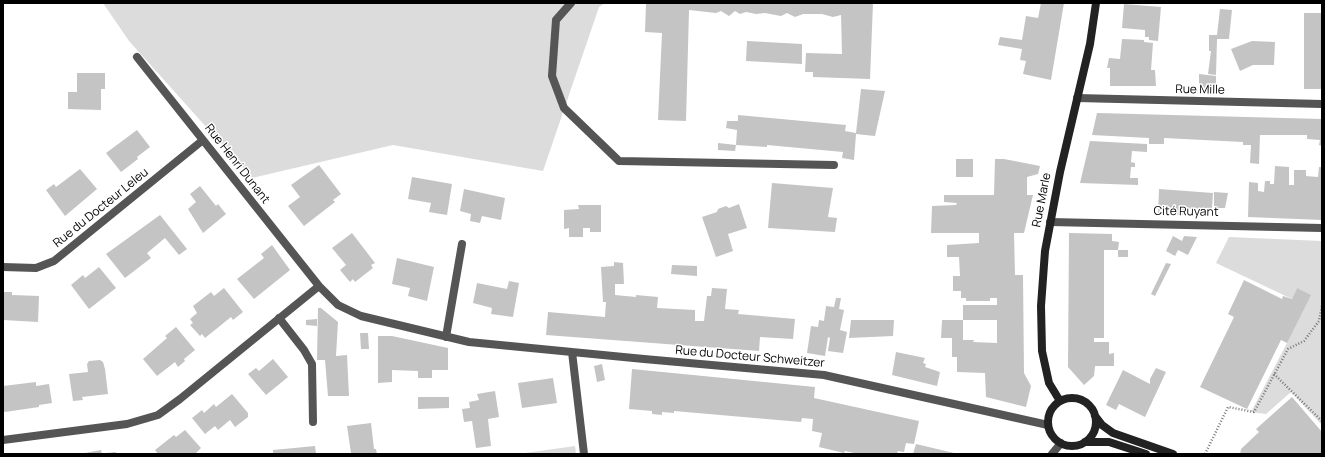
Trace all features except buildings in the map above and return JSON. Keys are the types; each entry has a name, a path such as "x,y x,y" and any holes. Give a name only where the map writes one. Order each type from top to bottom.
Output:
{"main road":[{"name":"Rue Marle","path":"1060,401 1050,382 1042,351 1041,329 1045,251 1060,172 1090,44 1096,3"},
{"path":"1146,454 1109,442 1085,442 1074,446 1061,443 1052,436 1048,425 1051,412 1060,401 1069,398 1082,400 1089,406 1102,425 1113,433 1173,454"},
{"path":"1085,442 1095,429 1094,414"}],"street":[{"path":"571,3 556,20 552,76 564,108 619,161 834,165"},
{"name":"Rue Henri Dunant","path":"137,57 319,286"},
{"name":"Rue Mille","path":"1077,98 1322,104"},
{"name":"Rue du Docteur Leleu","path":"3,267 36,268 54,261 203,140"},
{"name":"Cité Ruyant","path":"1050,222 1322,228"},
{"path":"446,338 462,244"},
{"path":"3,440 122,425 138,422 158,415 180,399 319,286"},
{"name":"Rue du Docteur Schweitzer","path":"319,286 338,305 361,316 446,338 470,342 572,352 824,374 1048,425"},
{"path":"280,318 309,356 312,364 313,422"},
{"path":"572,352 584,454"},
{"path":"1052,454 1061,443"}],"path":[{"path":"1205,454 1228,407 1254,412 1288,349 1304,341 1319,321 1322,306"},
{"path":"1274,374 1322,421"}],"shaded area":[{"path":"103,3 605,3 599,7 543,171 393,145 252,178 129,41"},
{"path":"1229,237 1322,241 1322,425 1291,392 1266,414 1251,412 1287,343 1297,288 1292,299 1216,263"},
{"path":"575,446 576,454 518,454"}]}
